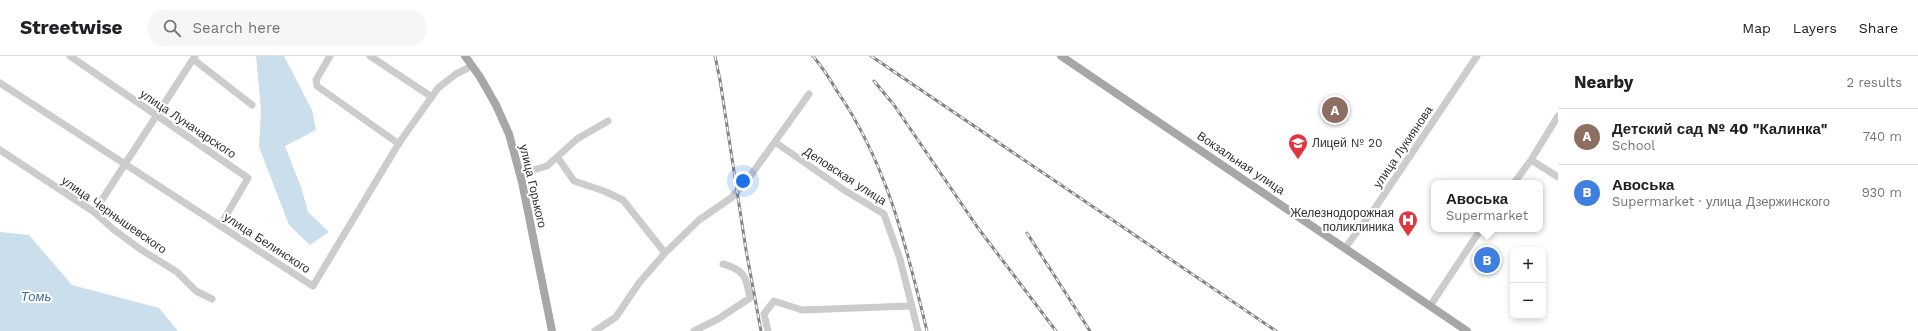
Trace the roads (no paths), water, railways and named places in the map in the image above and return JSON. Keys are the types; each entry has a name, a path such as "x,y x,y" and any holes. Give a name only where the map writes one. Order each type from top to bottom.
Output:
{"main road":[{"name":"улица Горького","path":"465,56 496,105 509,134 520,174 552,331"},
{"name":"Вокзальная улица","path":"1061,56 1467,331"}],"street":[{"name":"улица Луначарского","path":"70,56 248,178 220,226"},
{"path":"330,56 316,80 317,86 399,144"},
{"path":"370,56 432,97"},
{"name":"улица Лукиянова","path":"1345,248 1376,208 1477,56"},
{"path":"94,212 194,58 252,106"},
{"name":"улица Белинского","path":"0,83 64,126 126,163 313,286 399,144 438,88 456,74 472,66"},
{"path":"595,331 616,317 639,283 665,253 699,220 731,198 746,182 809,94"},
{"path":"1516,180 1531,160 1558,116"},
{"path":"520,174 547,166 558,158 577,139 608,121"},
{"name":"Деповская улица","path":"775,142 844,190 884,214 900,259 910,306 918,331"},
{"name":"улица Чернышевского","path":"0,150 94,212 129,241 177,272 196,291 212,299"},
{"path":"558,158 574,182 604,191 623,200 665,253"},
{"path":"1531,160 1558,177"},
{"path":"1430,306 1479,232"},
{"path":"694,331 718,319 750,298 746,277 736,268 723,264"},
{"path":"768,331 764,314 774,302 802,310 910,306"}],"water":[{"path":"256,56 284,56 312,110 316,130 285,146 301,187 308,212 329,232 310,245 289,225 259,147 261,110"},
{"name":"Томь","path":"0,232 29,235 72,285 159,308 178,331 0,331"}],"railway":[{"path":"715,56 746,250 761,331"},
{"path":"813,56 820,64 855,119 870,148 903,237 927,331"},
{"path":"871,56 1276,331"},
{"path":"874,81 894,105 978,228 1056,331"},
{"path":"1027,233 1090,331"}],"place":[{"name":"Детский сад № 40 \"Калинка\"","path":"1335,110"},
{"name":"Лицей № 20","path":"1298,160"},
{"name":"Железнодорожная поликлиника","path":"1408,237"},
{"name":"Авоська","path":"1487,260"}]}
